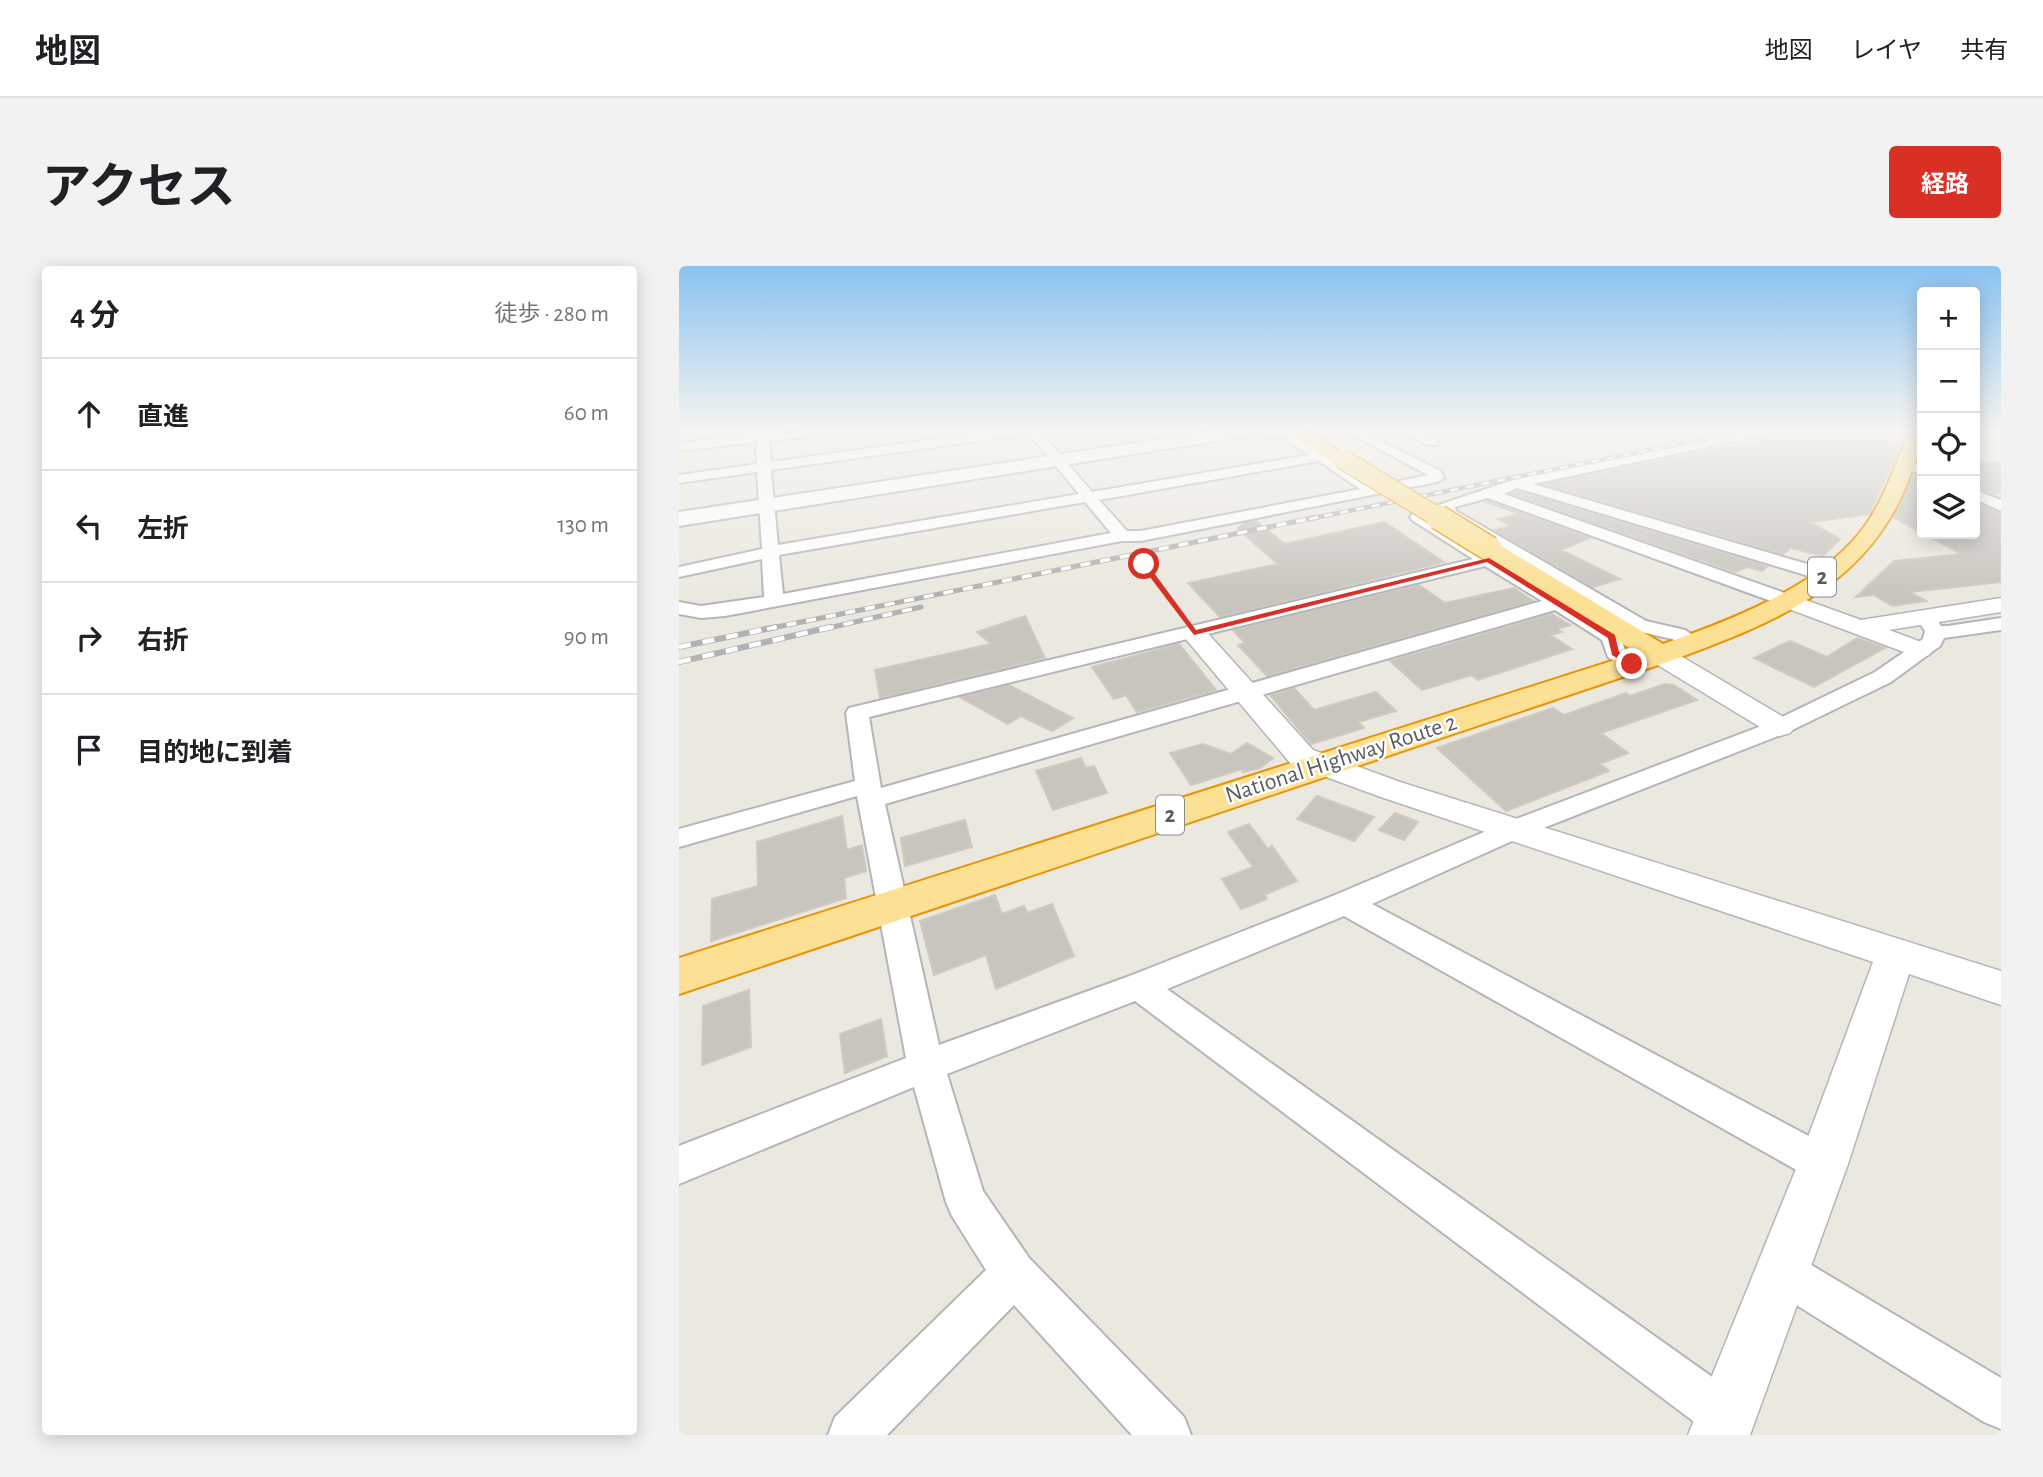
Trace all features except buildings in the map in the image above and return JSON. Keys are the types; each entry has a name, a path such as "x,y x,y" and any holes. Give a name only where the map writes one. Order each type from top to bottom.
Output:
{"highway":[{"path":"1380,486 1489,555 1662,654"},
{"name":"National Highway Route 2","path":"679,976 1662,654 1789,601 1854,552 1875,528 1902,486"}],"main road":[{"path":"679,519 892,486"}],"street":[{"path":"766,486 774,601"},
{"path":"1080,486 1122,536"},
{"path":"679,572 771,552 1169,486"},
{"path":"1368,486 1374,491"},
{"path":"679,608 701,612 774,601 1122,536 1141,536 1401,486"},
{"path":"1509,486 1419,514 1418,517 1489,555 1557,603 1612,637 1615,653 1662,654 1780,727"},
{"path":"1525,486 1825,575"},
{"path":"1489,493 1861,627 1948,632 2001,624"},
{"path":"1980,496 2001,506"},
{"path":"1447,505 1450,513 1640,626 1678,634 1662,654"},
{"path":"1165,1435 1014,1272 966,1202 926,1066 870,792 857,713 1194,633 1489,555"},
{"path":"679,838 870,792 1245,692 1557,603"},
{"path":"1861,627 1927,632 2001,605"},
{"path":"679,1165 926,1066 1139,986 1346,903 1513,830 1780,727 1883,677 1927,632"},
{"path":"1194,633 1302,757 1513,830 2001,988"},
{"path":"1346,903 1823,1164"},
{"path":"1139,986 1722,1426 1823,1164 1896,954"},
{"path":"1781,1271 2001,1405"},
{"path":"853,1435 1014,1272"}],"path":[{"path":"1144,564 1194,633"}],"railway":[{"path":"1309,519 1474,486"},
{"path":"767,629 1318,517"},
{"path":"824,629 921,607"},
{"path":"679,647 776,627"},
{"path":"679,662 831,627"}],"route":[{"path":"1144,564 1194,633 1489,560 1612,637 1615,653 1632,664"}]}
